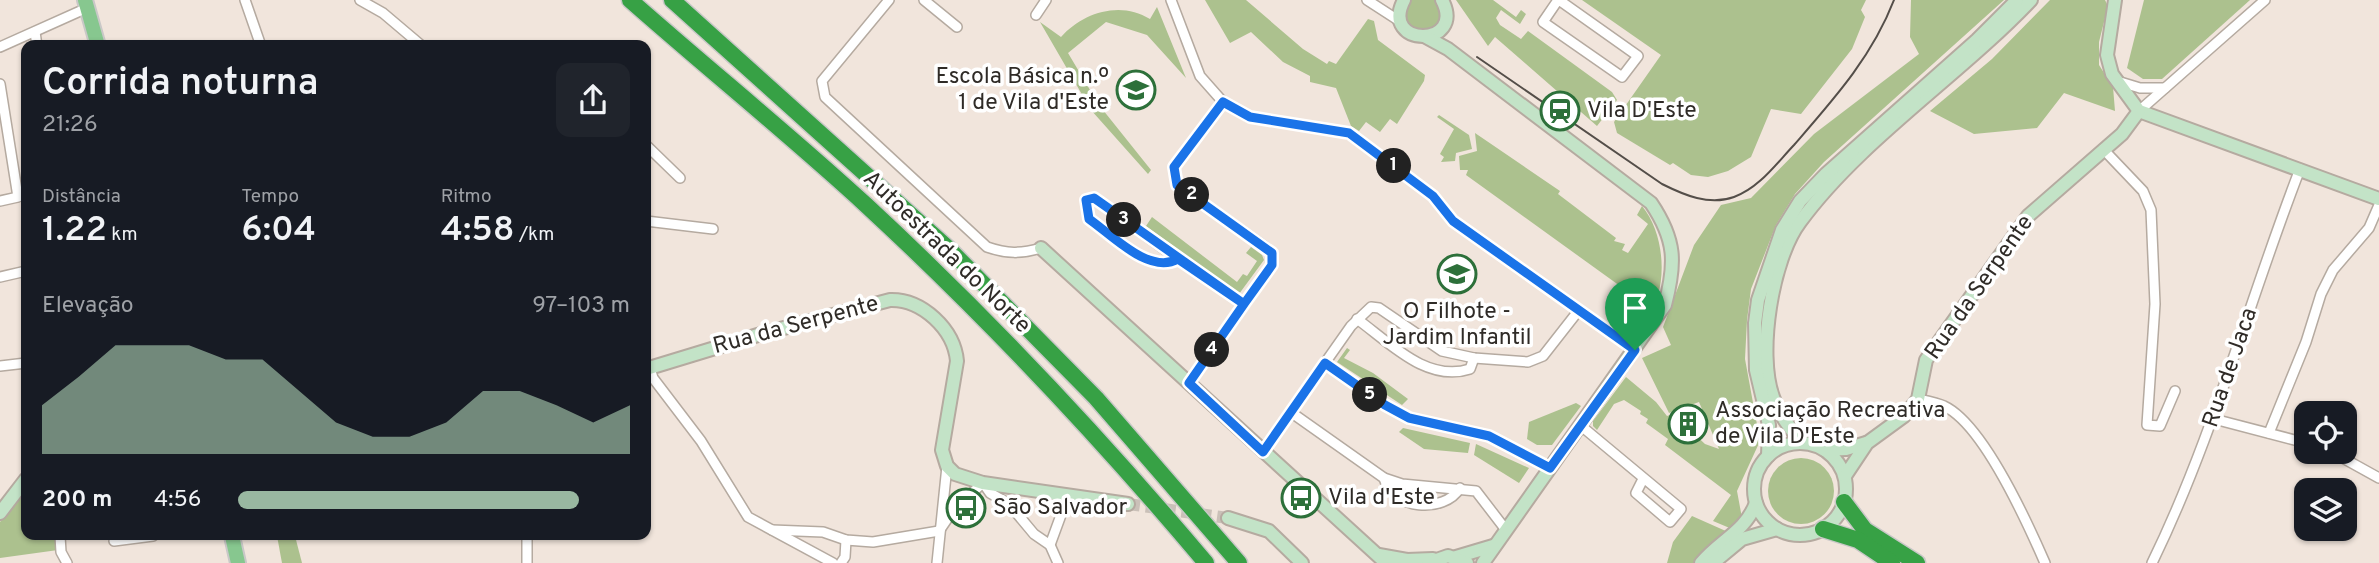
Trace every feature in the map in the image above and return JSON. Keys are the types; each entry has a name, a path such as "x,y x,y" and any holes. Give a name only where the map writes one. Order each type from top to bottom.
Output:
{"highway":[{"name":"Autoestrada do Norte","path":"630,0 865,204 942,278 1105,446 1206,563"},
{"name":"Autoestrada do Norte","path":"672,0 950,250 1096,398 1239,563"},
{"path":"1844,502 1865,530 1917,563"},
{"path":"1823,529 1858,540 1892,563"}],"main road":[{"path":"86,4 95,40"},
{"path":"233,540 238,563"}],"street":[{"path":"245,0 259,40"},
{"path":"360,0 383,12 415,40"},
{"path":"889,0 822,81 825,97 987,247 1003,253 1023,253 1041,248 1382,559 1462,560 1493,545"},
{"path":"924,0 957,27"},
{"path":"1037,15 1046,0"},
{"path":"1171,0 1200,76 1223,102 1250,117 1349,133 1433,196 1453,221 1635,350"},
{"path":"1367,0 1401,22 1411,34 1426,37 1448,49 1651,203 1666,226 1673,252 1672,278 1665,305 1493,545 1483,563"},
{"path":"1426,37 1440,30 1447,16 1442,0"},
{"path":"1559,0 1638,56 1622,78 1543,22 1559,0"},
{"path":"1768,456 1769,425 1756,370 1755,323 1758,300 1782,230 1800,201 1826,174 1977,40 2017,0"},
{"path":"1801,442 1784,422 1772,397 1766,364 1772,301 1781,263 1798,224 1855,163 1978,54 2031,0"},
{"path":"2139,111 2265,0"},
{"path":"2114,1 2107,55 2117,81 2139,111 2379,199"},
{"path":"1384,12 1402,3 1401,22"},
{"path":"0,47 35,32 86,4"},
{"path":"1440,30 1448,49"},
{"path":"35,32 36,40"},
{"path":"2117,81 2140,88 2167,88"},
{"path":"0,84 18,197 0,201"},
{"path":"1189,383 1272,265 1272,253 1177,185 1174,167 1223,102"},
{"name":"Rua da Serpente","path":"1919,399 1926,360 2028,216 2122,134 2139,111"},
{"path":"2103,149 2143,191 2151,210 2155,304 2147,425 2160,426 2175,391"},
{"path":"651,150 680,178"},
{"name":"Rua de Jaca","path":"2152,563 2176,518 2214,419 2300,169"},
{"path":"1178,259 1169,264 1151,262 1089,219 1086,200 1094,198 1244,304"},
{"path":"2269,433 2306,342 2321,294 2333,270 2370,228 2379,205"},
{"path":"651,222 713,229"},
{"path":"0,277 21,272"},
{"name":"Rua da Serpente","path":"651,367 761,334 890,300 905,299 919,304 949,335 956,348 957,361 942,450 947,466"},
{"path":"1263,452 1357,319 1371,307 1379,308 1443,351 1474,358 1528,362 1543,356 1579,310"},
{"path":"1357,319 1428,369 1453,374 1470,369 1474,358"},
{"path":"1325,363 1385,405 1409,418 1489,436 1550,468"},
{"path":"0,366 21,364"},
{"path":"651,375 701,441 748,517 833,563"},
{"path":"1844,475 1867,443 1904,416 1919,399 1946,407 1970,428 2028,524 2045,563"},
{"path":"1292,413 1384,478 1402,484 1476,491 1506,530"},
{"path":"2214,419 2294,440"},
{"path":"1580,425 1681,509 1670,522 1636,493 1643,479"},
{"path":"1702,563 1750,519 1755,503 1755,477 1768,456 1783,446 1801,442 1825,450 1846,449 1867,443"},
{"path":"1755,503 1768,522 1777,529 1800,535 1823,529 1832,522 1844,502 1844,475 1840,465 1825,450"},
{"path":"2354,464 2379,478"},
{"path":"947,466 955,474 983,483 1128,504"},
{"path":"937,563 947,466"},
{"path":"1384,478 1386,488 1397,497 1426,505 1441,503 1456,495 1460,488"},
{"path":"772,530 823,532 846,540 873,542 939,531 968,495 983,483"},
{"path":"983,483 990,493 1009,504 1034,534 1050,545 1058,563"},
{"path":"0,513 21,486"},
{"path":"1050,545 1068,496"},
{"path":"1228,518 1269,531 1303,563"},
{"path":"1713,563 1742,539 1777,529"},
{"path":"60,540 61,552 67,563"},
{"path":"114,541 122,540"},
{"path":"527,540 527,563"},
{"path":"841,563 845,557 846,540"}],"green space":[{"path":"1205,0 1246,0 1303,49 1327,64 1329,61 1336,64 1368,19 1374,21 1378,40 1425,75 1424,81 1397,124 1390,119 1380,132 1366,122 1359,131 1351,126 1336,88 1310,82 1310,76 1283,62 1251,32 1230,43"},
{"path":"1409,0 1437,0 1441,22 1426,33 1408,27 1404,8"},
{"path":"1456,0 1493,0 1516,17 1521,10 1526,14 1520,24 1501,10 1496,18 1500,25 1521,39 1528,31 1612,92 1617,100 1597,126 1495,37 1488,46"},
{"path":"1582,0 1866,0 1861,10 1865,17 1852,49 1801,114 1771,109 1751,157 1728,171 1708,177 1691,175 1673,163 1670,165 1617,133 1614,122 1661,55"},
{"path":"1911,0 2004,0 1824,162 1795,194 1776,225 1751,289 1745,359 1760,441 1737,491 1742,518 1732,529 1713,521 1731,495 1665,445 1668,439 1646,423 1648,419 1640,414 1641,411 1624,400 1614,404 1597,430 1593,421 1626,377 1656,402 1667,416 1673,414 1705,444 1719,449 1699,402 1669,413 1642,358 1671,345 1663,327 1694,245 1721,205 1751,198 1814,134 1919,54 1910,37"},
{"path":"2050,0 2105,0 2108,6 2099,42 2099,65 2113,87 2115,111 2064,93 2037,128 1974,134 1930,111 1992,59"},
{"path":"2144,0 2250,0 2162,79 2143,79 2127,68"},
{"path":"1157,7 1186,78 1147,35 1106,22 1068,53 1099,105 1151,170 1148,174 1091,110 1040,22 1061,37 1080,21 1102,12 1126,10 1150,19"},
{"path":"1439,115 1469,135 1472,149 1456,153 1455,161 1441,162 1444,157 1440,154 1454,129 1437,117"},
{"path":"1475,133 1560,191 1558,194 1616,238 1614,241 1625,244 1622,250 1628,253 1648,224 1637,215 1642,206 1658,237 1662,273 1657,300 1637,333 1633,331 1642,318 1645,304 1466,175 1468,170 1460,170 1459,156 1477,151"},
{"path":"1152,217 1237,282 1243,274 1247,276 1257,261 1246,253 1251,247 1262,255 1264,260 1239,294 1146,226"},
{"path":"1347,348 1350,350 1344,358 1373,373 1408,399 1402,405 1337,362"},
{"path":"1576,403 1581,406 1552,445 1537,445 1527,439 1529,422"},
{"path":"1403,428 1470,443 1468,453 1424,449 1399,432"},
{"path":"1476,444 1529,468 1519,483 1474,455"},
{"path":"1801,458 1814,461 1824,468 1831,478 1834,491 1831,504 1824,514 1814,521 1801,524 1788,521 1778,514 1771,504 1768,491 1771,478 1778,468 1788,461"},
{"path":"21,495 21,540 58,540 58,550 0,558 0,522"},
{"path":"1692,516 1728,532 1695,563 1667,563 1673,542"},
{"path":"278,540 296,540 302,563 282,563"}],"tunnel":[{"path":"1128,504 1228,518"}],"tram line":[{"path":"1477,57 1662,184 1697,198 1725,199 1743,193 1759,182 1823,111 1863,59 1894,0"}],"place":[{"name":"Escola Básica n.º 1 de Vila d'Este","path":"1136,90"},
{"name":"Vila D'Este","path":"1560,111"},
{"name":"O Filhote - Jardim Infantil","path":"1457,274"},
{"name":"Associação Recreativa de Vila D'Este","path":"1688,424"},
{"name":"Vila d'Este","path":"1301,498"},
{"name":"São Salvador","path":"966,508"}],"route":[{"path":"1635,350 1453,221 1433,196 1412,179 1349,133 1334,128 1250,117 1223,102 1174,167 1177,185 1272,253 1272,265 1244,304 1094,198 1086,200 1089,219 1151,262 1169,264 1178,259 1244,304 1189,383 1263,452 1325,363 1385,405 1409,418 1489,436 1550,468 1635,350"}]}
